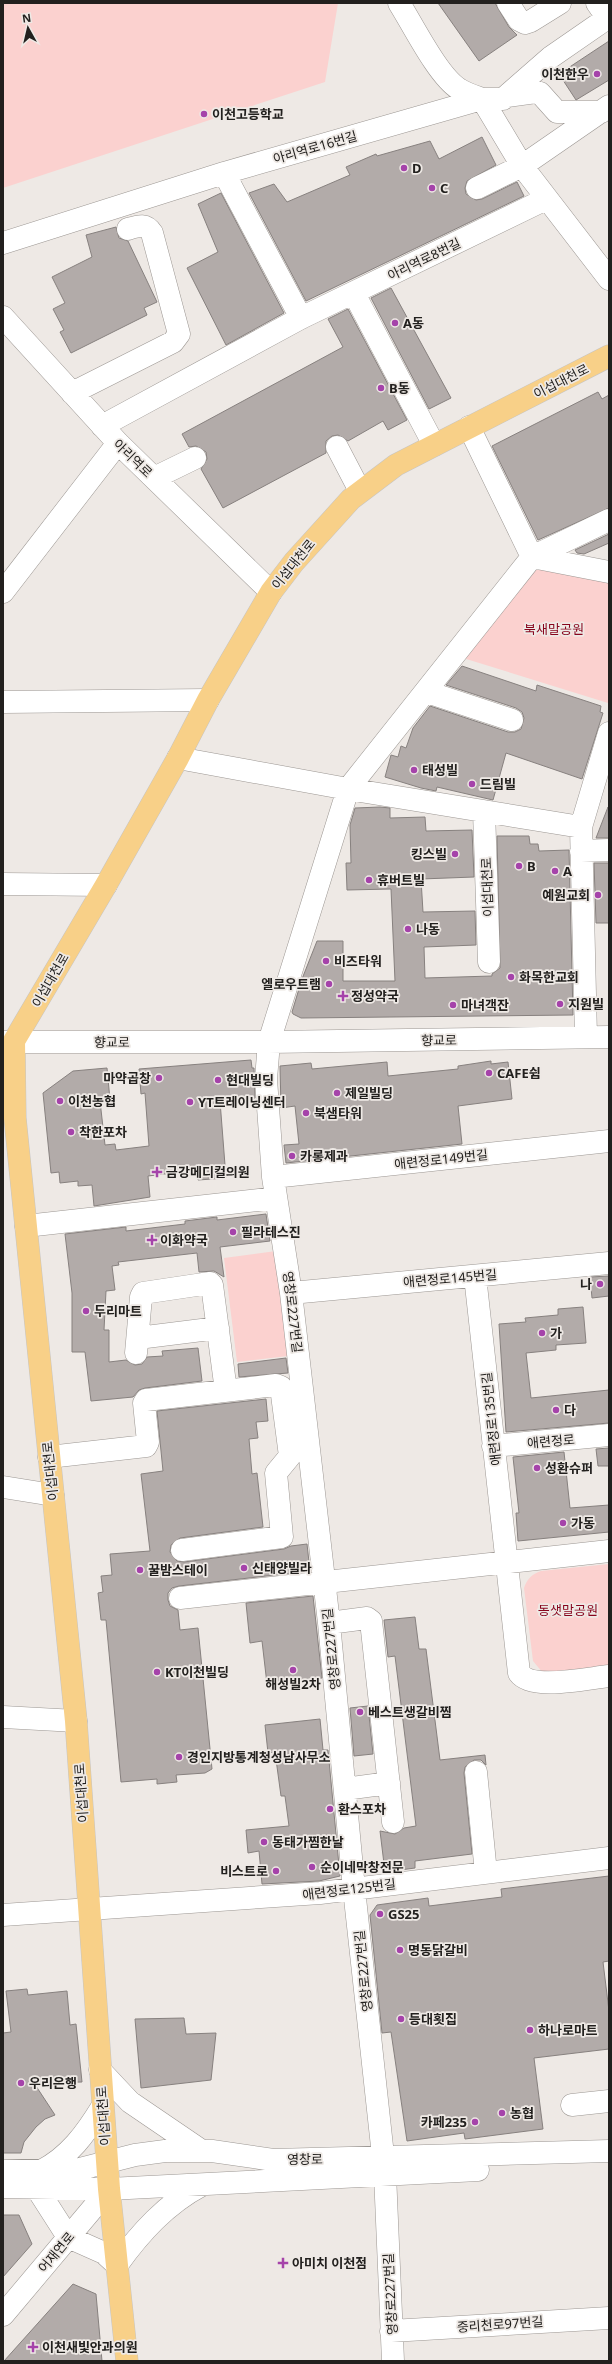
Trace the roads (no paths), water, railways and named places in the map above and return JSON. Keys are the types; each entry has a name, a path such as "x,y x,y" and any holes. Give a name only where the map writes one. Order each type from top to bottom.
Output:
{"main road":[{"name":"이섭대천로","path":"127,2361 102,2107 76,1722 8,1041 106,885 178,758 208,700 271,592 320,531 360,491 396,465 609,356"}],"street":[{"path":"399,3 439,68 458,89 482,99 522,166 609,280"},
{"path":"508,3 519,20 524,23 531,21 560,3"},
{"path":"507,96 602,10"},
{"name":"아리역로16번길","path":"3,243 224,173 482,99 503,99 507,96 536,92 540,93 557,112 605,109"},
{"path":"477,188 522,166 605,109"},
{"path":"224,173 301,318"},
{"name":"아리역로8번길","path":"102,426 301,318 546,199"},
{"path":"72,393 173,342 179,334 152,233 149,228 142,225 128,229"},
{"path":"359,303 434,445"},
{"name":"아리역로","path":"3,317 118,443 271,592"},
{"path":"469,427 532,557"},
{"path":"3,592 118,443"},
{"path":"337,447 360,491"},
{"path":"154,478 196,458"},
{"path":"269,1042 348,789 427,692 532,557 609,520"},
{"path":"532,557 609,572"},
{"path":"427,692 512,720"},
{"path":"3,702 208,700"},
{"path":"586,1037 581,827 609,733"},
{"path":"178,758 348,789 581,827"},
{"name":"이섭대천로","path":"484,811 489,962"},
{"path":"581,851 609,850"},
{"path":"3,884 106,885"},
{"name":"향교로","path":"8,1041 269,1042 609,1037"},
{"name":"영창로227번길","path":"269,1042 266,1079 273,1176 291,1293 323,1582 329,1623 354,1889 384,2166 394,2361"},
{"name":"애련정로149번길","path":"273,1176 609,1141"},
{"path":"26,1226 276,1198"},
{"name":"애련정로145번길","path":"291,1293 609,1263"},
{"name":"애련정로135번길","path":"475,1276 517,1667 523,1679 537,1683 609,1676"},
{"path":"218,1328 137,1346 141,1297 143,1293 207,1283 212,1285 218,1328 226,1391"},
{"path":"49,1457 145,1446 148,1442 144,1403 146,1400 276,1386 282,1389 290,1456 276,1474 282,1536 278,1539 182,1550"},
{"name":"애련정로","path":"494,1446 609,1435"},
{"path":"3,1487 53,1495"},
{"path":"180,1598 609,1551"},
{"path":"329,1623 367,1618 370,1620 393,1822"},
{"path":"3,1717 76,1722"},
{"path":"476,1772 486,1873"},
{"path":"345,1789 389,1783"},
{"name":"애련정로125번길","path":"3,1915 88,1908 236,1900 354,1889 609,1858"},
{"path":"100,2070 130,2102 202,2151"},
{"path":"572,2105 609,2101"},
{"path":"102,2107 84,2134 62,2159 38,2179 68,2238 104,2253 117,2265 139,2235 172,2204 204,2183"},
{"name":"영창로","path":"3,2187 80,2169 107,2161 165,2151 202,2151 273,2160 384,2166 609,2164"},
{"name":"영창로","path":"3,2171 38,2179 109,2188 204,2183 384,2166 609,2151"},
{"name":"어재연로","path":"3,2315 109,2188"},
{"name":"중리천로97번길","path":"392,2331 609,2318"}],"place":[{"name":"이천한우","path":"597,74"},
{"name":"이천고등학교","path":"204,114"},
{"name":"D","path":"404,168"},
{"name":"C","path":"432,188"},
{"name":"A동","path":"395,323"},
{"name":"B동","path":"381,388"},
{"name":"태성빌","path":"414,770"},
{"name":"드림빌","path":"472,784"},
{"name":"킹스빌","path":"455,854"},
{"name":"B","path":"519,866"},
{"name":"A","path":"555,871"},
{"name":"휴버트빌","path":"369,880"},
{"name":"예원교회","path":"598,895"},
{"name":"나동","path":"408,929"},
{"name":"비즈타워","path":"326,961"},
{"name":"화목한교회","path":"511,977"},
{"name":"엘로우트램","path":"329,984"},
{"name":"정성약국","path":"343,996"},
{"name":"지원빌","path":"560,1004"},
{"name":"마녀객잔","path":"453,1005"},
{"name":"CAFE쉼","path":"489,1073"},
{"name":"마약곱창","path":"159,1078"},
{"name":"현대빌딩","path":"218,1080"},
{"name":"제일빌딩","path":"337,1093"},
{"name":"이천농협","path":"60,1101"},
{"name":"YT트레이닝센터","path":"190,1102"},
{"name":"북샘타워","path":"306,1113"},
{"name":"착한포차","path":"71,1132"},
{"name":"카롱제과","path":"292,1156"},
{"name":"금강메디컬의원","path":"157,1172"},
{"name":"필라테스진","path":"233,1232"},
{"name":"이화약국","path":"152,1240"},
{"name":"나","path":"600,1284"},
{"name":"두리마트","path":"86,1311"},
{"name":"가","path":"542,1333"},
{"name":"다","path":"556,1410"},
{"name":"성환슈퍼","path":"537,1468"},
{"name":"가동","path":"563,1523"},
{"name":"신태양빌라","path":"244,1568"},
{"name":"꿀밤스테이","path":"140,1570"},
{"name":"해성빌2차","path":"293,1670"},
{"name":"KT이천빌딩","path":"157,1672"},
{"name":"베스트생갈비찜","path":"360,1712"},
{"name":"경인지방통계청성남사무소","path":"179,1757"},
{"name":"환스포차","path":"330,1809"},
{"name":"동태가찜한날","path":"264,1842"},
{"name":"순이네막창전문","path":"312,1867"},
{"name":"비스트로","path":"276,1871"},
{"name":"GS25","path":"380,1914"},
{"name":"명동닭갈비","path":"400,1950"},
{"name":"등대횟집","path":"401,2019"},
{"name":"하나로마트","path":"530,2030"},
{"name":"우리은행","path":"21,2083"},
{"name":"농협","path":"502,2113"},
{"name":"카페235","path":"475,2122"},
{"name":"아미치 이천점","path":"283,2263"},
{"name":"이천새빛안과의원","path":"33,2347"}],"park label":[{"name":"북새말공원","path":"554,629"},
{"name":"동샛말공원","path":"568,1610"}]}
